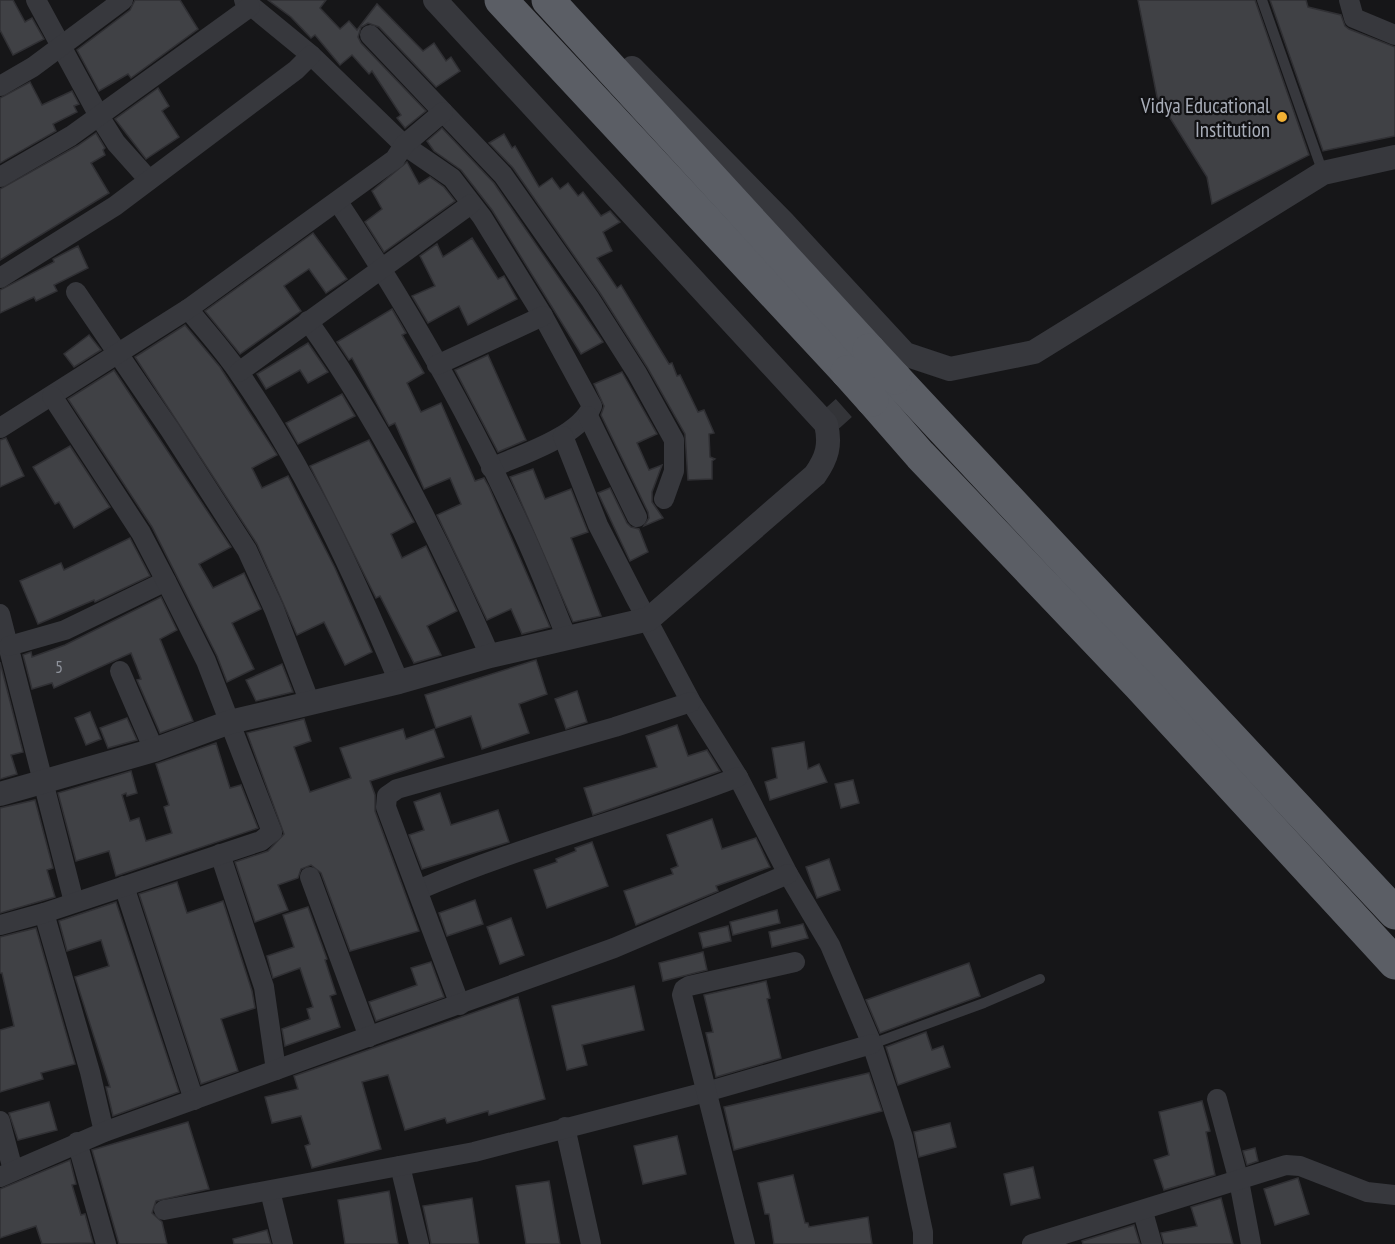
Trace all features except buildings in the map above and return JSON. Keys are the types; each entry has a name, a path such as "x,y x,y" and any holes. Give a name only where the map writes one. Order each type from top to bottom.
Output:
{"highway":[{"path":"501,0 858,361 900,366 1031,523 1392,909"},
{"path":"548,0 858,361 872,400 1393,965"}],"street":[{"path":"36,0 60,48 99,116 116,143 149,180"},
{"path":"0,86 60,48 123,0"},
{"path":"0,794 42,780 154,750 230,722 399,681 490,656 649,619 815,475 829,450 826,424 435,0"},
{"path":"568,0 783,222 900,366 950,369 1034,352 1323,173 1395,157"},
{"path":"1349,0 1352,14 1358,21 1395,35"},
{"path":"0,177 99,116 247,3 311,55 404,145 452,178 543,316 592,406 588,416 563,436 491,468"},
{"path":"370,35 503,175 590,299 654,401 674,440 674,471 664,498"},
{"path":"0,278 66,238 149,180 296,70 311,55"},
{"path":"0,428 188,309 338,202 395,159 404,145 442,112"},
{"path":"338,202 382,268 437,365 520,525 567,638"},
{"path":"239,372 471,204"},
{"path":"76,292 213,495 247,550 274,609 310,703"},
{"path":"188,309 239,372 318,504 358,585 399,681"},
{"path":"437,365 543,316"},
{"path":"308,321 340,366 430,524 490,656"},
{"path":"0,925 44,913 261,841 272,832 206,661 166,581 141,533 52,396"},
{"path":"588,416 637,517"},
{"path":"563,436 598,525 691,702 738,777 788,874 830,945 872,1044 903,1138 923,1232 923,1244"},
{"path":"9,646 65,630 166,581"},
{"path":"0,614 74,902"},
{"path":"120,671 154,750"},
{"path":"460,1005 386,807 387,796 397,789 615,727 691,702"},
{"path":"418,890 471,868 675,801 738,777"},
{"path":"220,854 264,987 276,1070"},
{"path":"0,1121 7,1174 77,1142 614,948 788,874"},
{"path":"309,877 369,1037"},
{"path":"124,886 194,1100"},
{"path":"44,913 90,1072 104,1132"},
{"path":"745,1244 682,995 684,989 795,962"},
{"path":"164,1210 474,1152 706,1092 872,1044"},
{"path":"1217,1099 1239,1181 1251,1244"},
{"path":"566,1127 591,1244"},
{"path":"77,1142 106,1244"},
{"path":"400,1166 419,1244"},
{"path":"1032,1244 1143,1212 1286,1166 1300,1166 1367,1192 1395,1195"},
{"path":"270,1191 283,1244"},
{"path":"1143,1212 1152,1244"}],"lane":[{"path":"1262,0 1323,173"},
{"path":"872,1044 984,1003 1040,979"}],"tunnel":[{"path":"826,424 875,380"}],"place":[{"name":"Vidya Educational Institution","path":"1282,117"}]}
